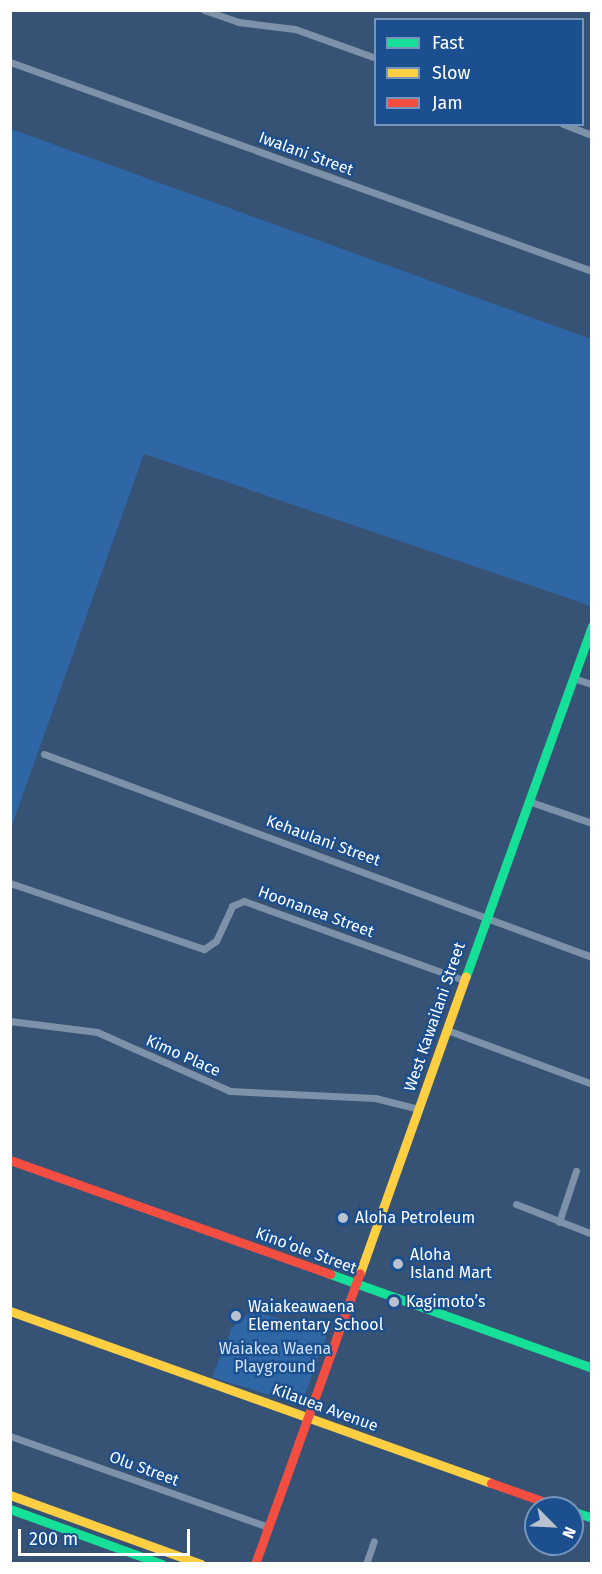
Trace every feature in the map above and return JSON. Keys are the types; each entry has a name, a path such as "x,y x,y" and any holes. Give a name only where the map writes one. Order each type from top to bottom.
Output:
{"main road":[{"name":"West Kawailani Street","path":"255,1563 591,626"},
{"name":"Kinoʻole Street","path":"10,1160 591,1368"},
{"name":"Kilauea Avenue","path":"10,1311 528,1496"},
{"path":"10,1495 201,1563"},
{"path":"10,1509 162,1563"}],"street":[{"path":"204,10 238,22 295,29 374,58"},
{"name":"Iwalani Street","path":"10,62 591,271"},
{"path":"567,126 591,135"},
{"path":"573,678 591,684"},
{"name":"Kehaulani Street","path":"44,754 487,915 591,957"},
{"path":"528,801 591,823"},
{"name":"Hoonanea Street","path":"10,883 204,949 216,941 232,906 244,901 464,980"},
{"name":"Kimo Place","path":"10,1021 97,1032 230,1090 375,1098 419,1109"},
{"path":"447,1030 591,1084"},
{"path":"559,1222 576,1172"},
{"path":"516,1204 591,1234"},
{"name":"Olu Street","path":"10,1436 268,1527"},
{"path":"366,1563 374,1541"}],"green space":[{"path":"11,129 591,339 591,606 144,454 11,828"},
{"name":"Waiakea Waena Playground","path":"252,1311 328,1332 301,1405 212,1377 232,1328"}],"traffic: fast":[{"path":"466,976 592,626"},
{"path":"330,1274 592,1368"},
{"path":"10,1509 162,1564"},
{"path":"584,1515 592,1518"}],"traffic: slow":[{"path":"360,1273 466,976"},
{"path":"10,1311 491,1483"},
{"path":"10,1495 201,1564"}],"traffic: jam":[{"path":"10,1160 330,1274"},
{"path":"255,1564 360,1273"},
{"path":"491,1483 528,1496"}],"place":[{"name":"Aloha Petroleum","path":"343,1218"},
{"name":"Aloha Island Mart","path":"398,1264"},
{"name":"Kagimoto’s","path":"394,1302"},
{"name":"Waiakeawaena Elementary School","path":"236,1316"}]}
